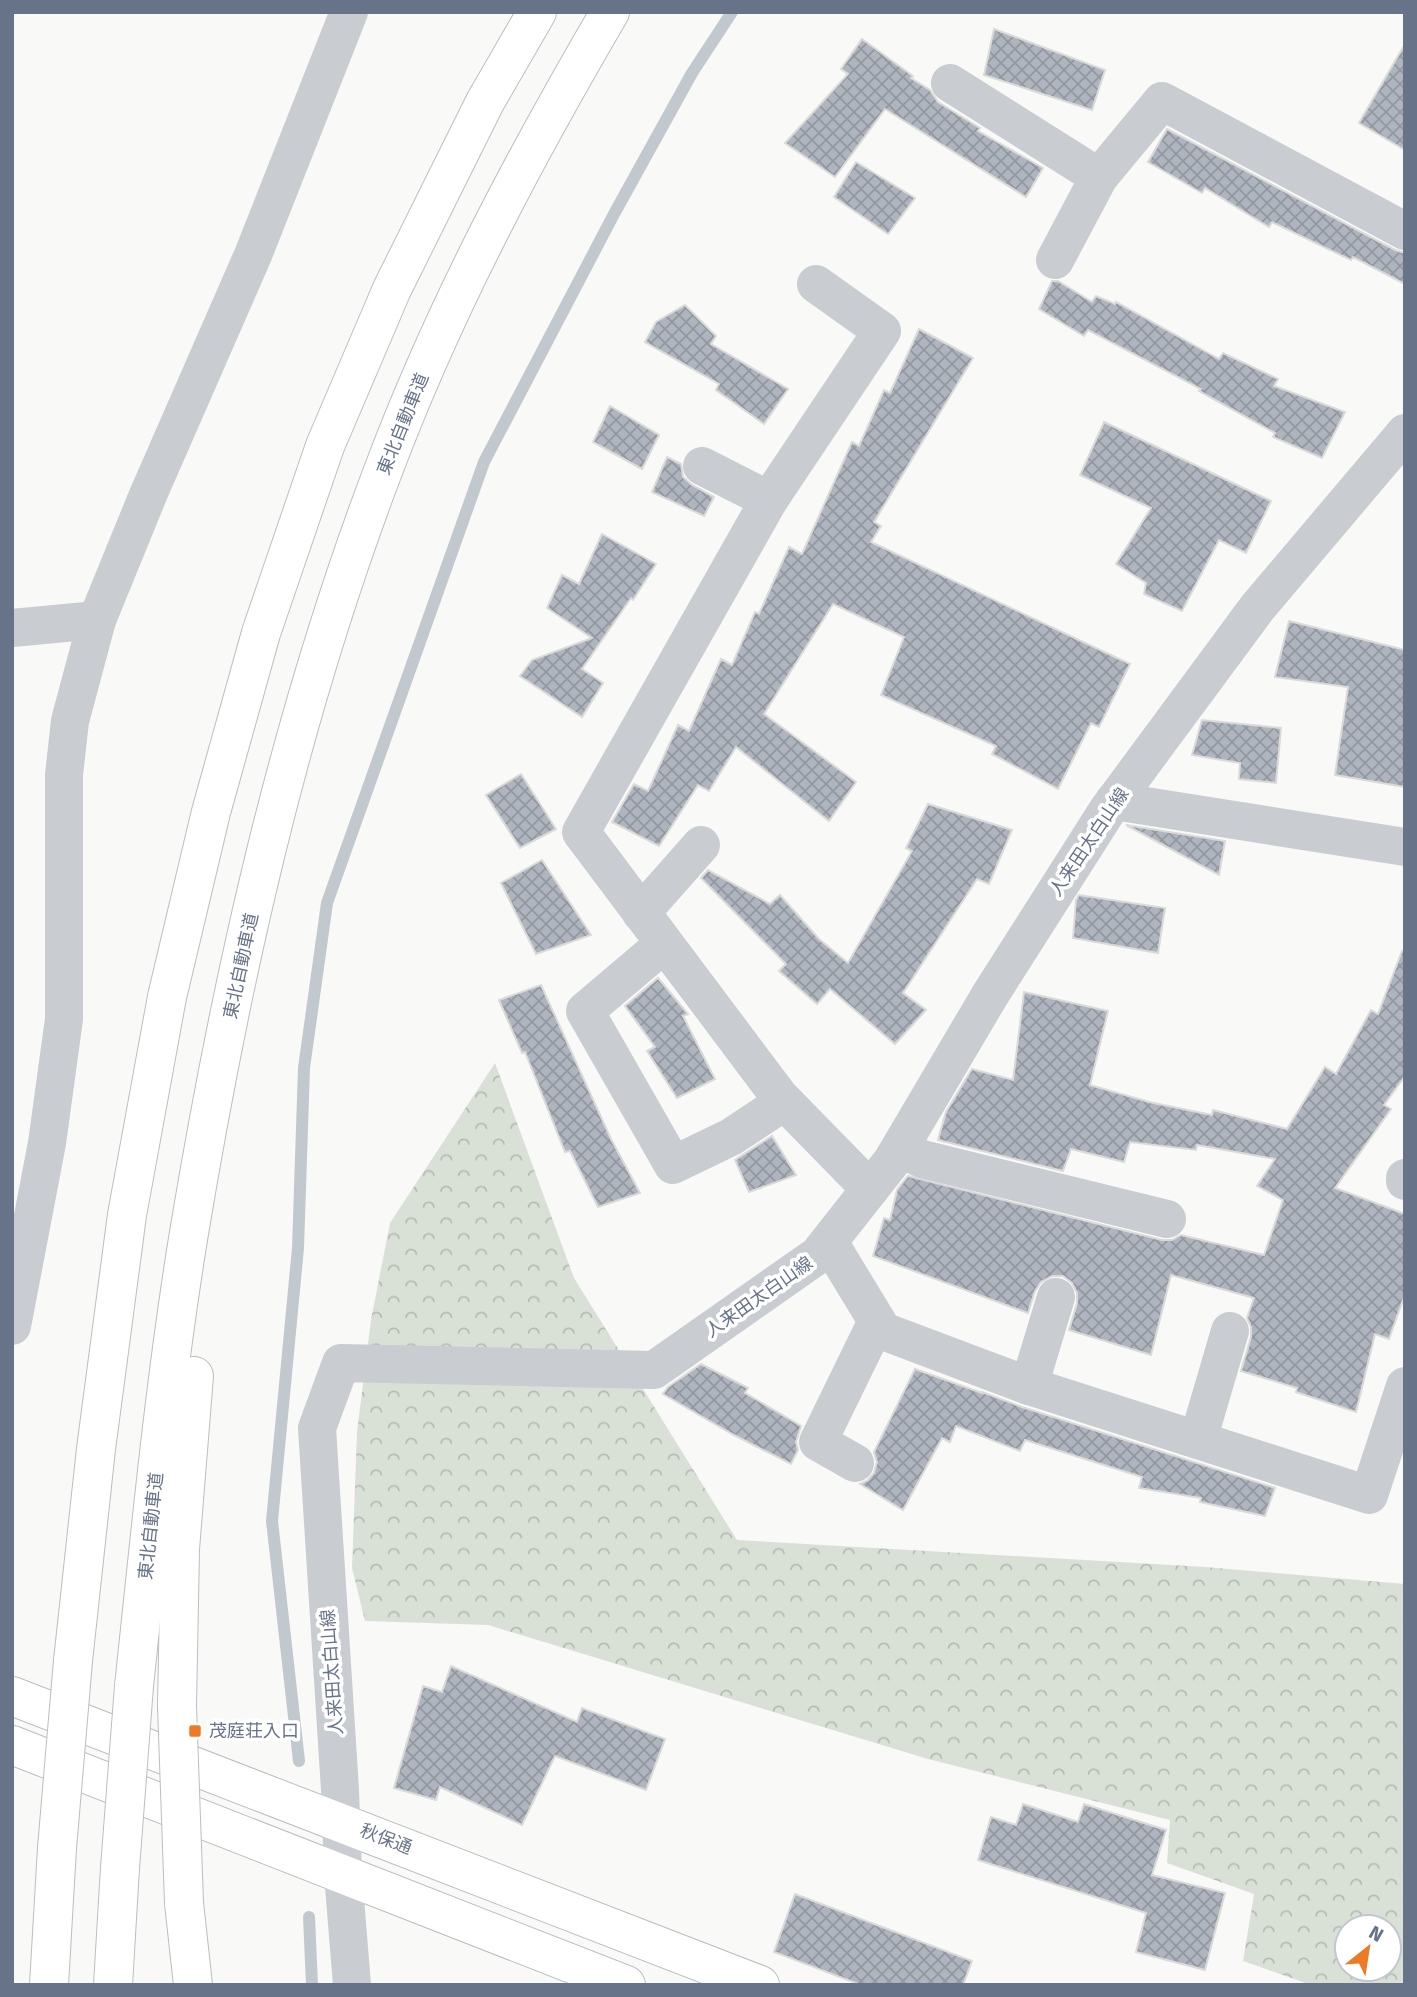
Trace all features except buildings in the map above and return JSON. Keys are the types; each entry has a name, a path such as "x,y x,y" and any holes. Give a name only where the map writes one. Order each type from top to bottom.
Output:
{"highway":[{"path":"49,1985 57,1848 73,1661 96,1449 127,1215 167,997 222,774 261,633 325,446 391,289 485,102 537,12"},
{"name":"東北自動車道","path":"113,1985 134,1686 158,1465 186,1254 231,1011 271,824 321,653 383,470 451,309 544,125 610,12"},
{"path":"193,1985 184,1903 177,1706 180,1549 196,1354 231,1011"},
{"name":"秋保通","path":"12,1696 760,1985"},
{"path":"12,1745 626,1985"}],"street":[{"path":"12,1326 47,1143 64,1019 64,775 70,721 97,620 148,495 253,255 349,12"},
{"path":"950,83 1099,177"},
{"path":"1055,260 1099,177 1162,101 1405,231"},
{"path":"816,284 882,331 769,500 580,832 784,1102 870,1189"},
{"name":"人来田太白山線","path":"352,1985 317,1428 341,1363 654,1370 818,1255 900,1148 990,995 1114,801 1257,608 1405,433"},
{"path":"702,466 769,500"},
{"path":"12,628 97,620"},
{"path":"1114,801 1405,847"},
{"path":"641,913 701,845"},
{"path":"664,944 585,1011 673,1164 731,1137 784,1102"},
{"path":"900,1148 922,1159 1167,1219"},
{"path":"828,1242 883,1331 1028,1386 1368,1495 1405,1386"},
{"path":"1028,1386 1056,1297"},
{"path":"855,1464 818,1442 877,1321"},
{"path":"1198,1440 1230,1331"}],"green space":[{"path":"495,1063 574,1278 737,1540 1206,1567 1405,1584 1405,1985 1311,1985 1243,1961 1254,1894 1167,1863 1170,1820 928,1759 488,1625 365,1621 352,1568 357,1432 371,1320 390,1223"}],"waterway":[{"path":"299,1761 272,1521 298,1248 304,1068 327,903 484,462 614,214 692,73 732,12"},
{"path":"309,1917 312,1985"}],"place":[{"name":"茂庭荘入口","path":"195,1731"}]}
